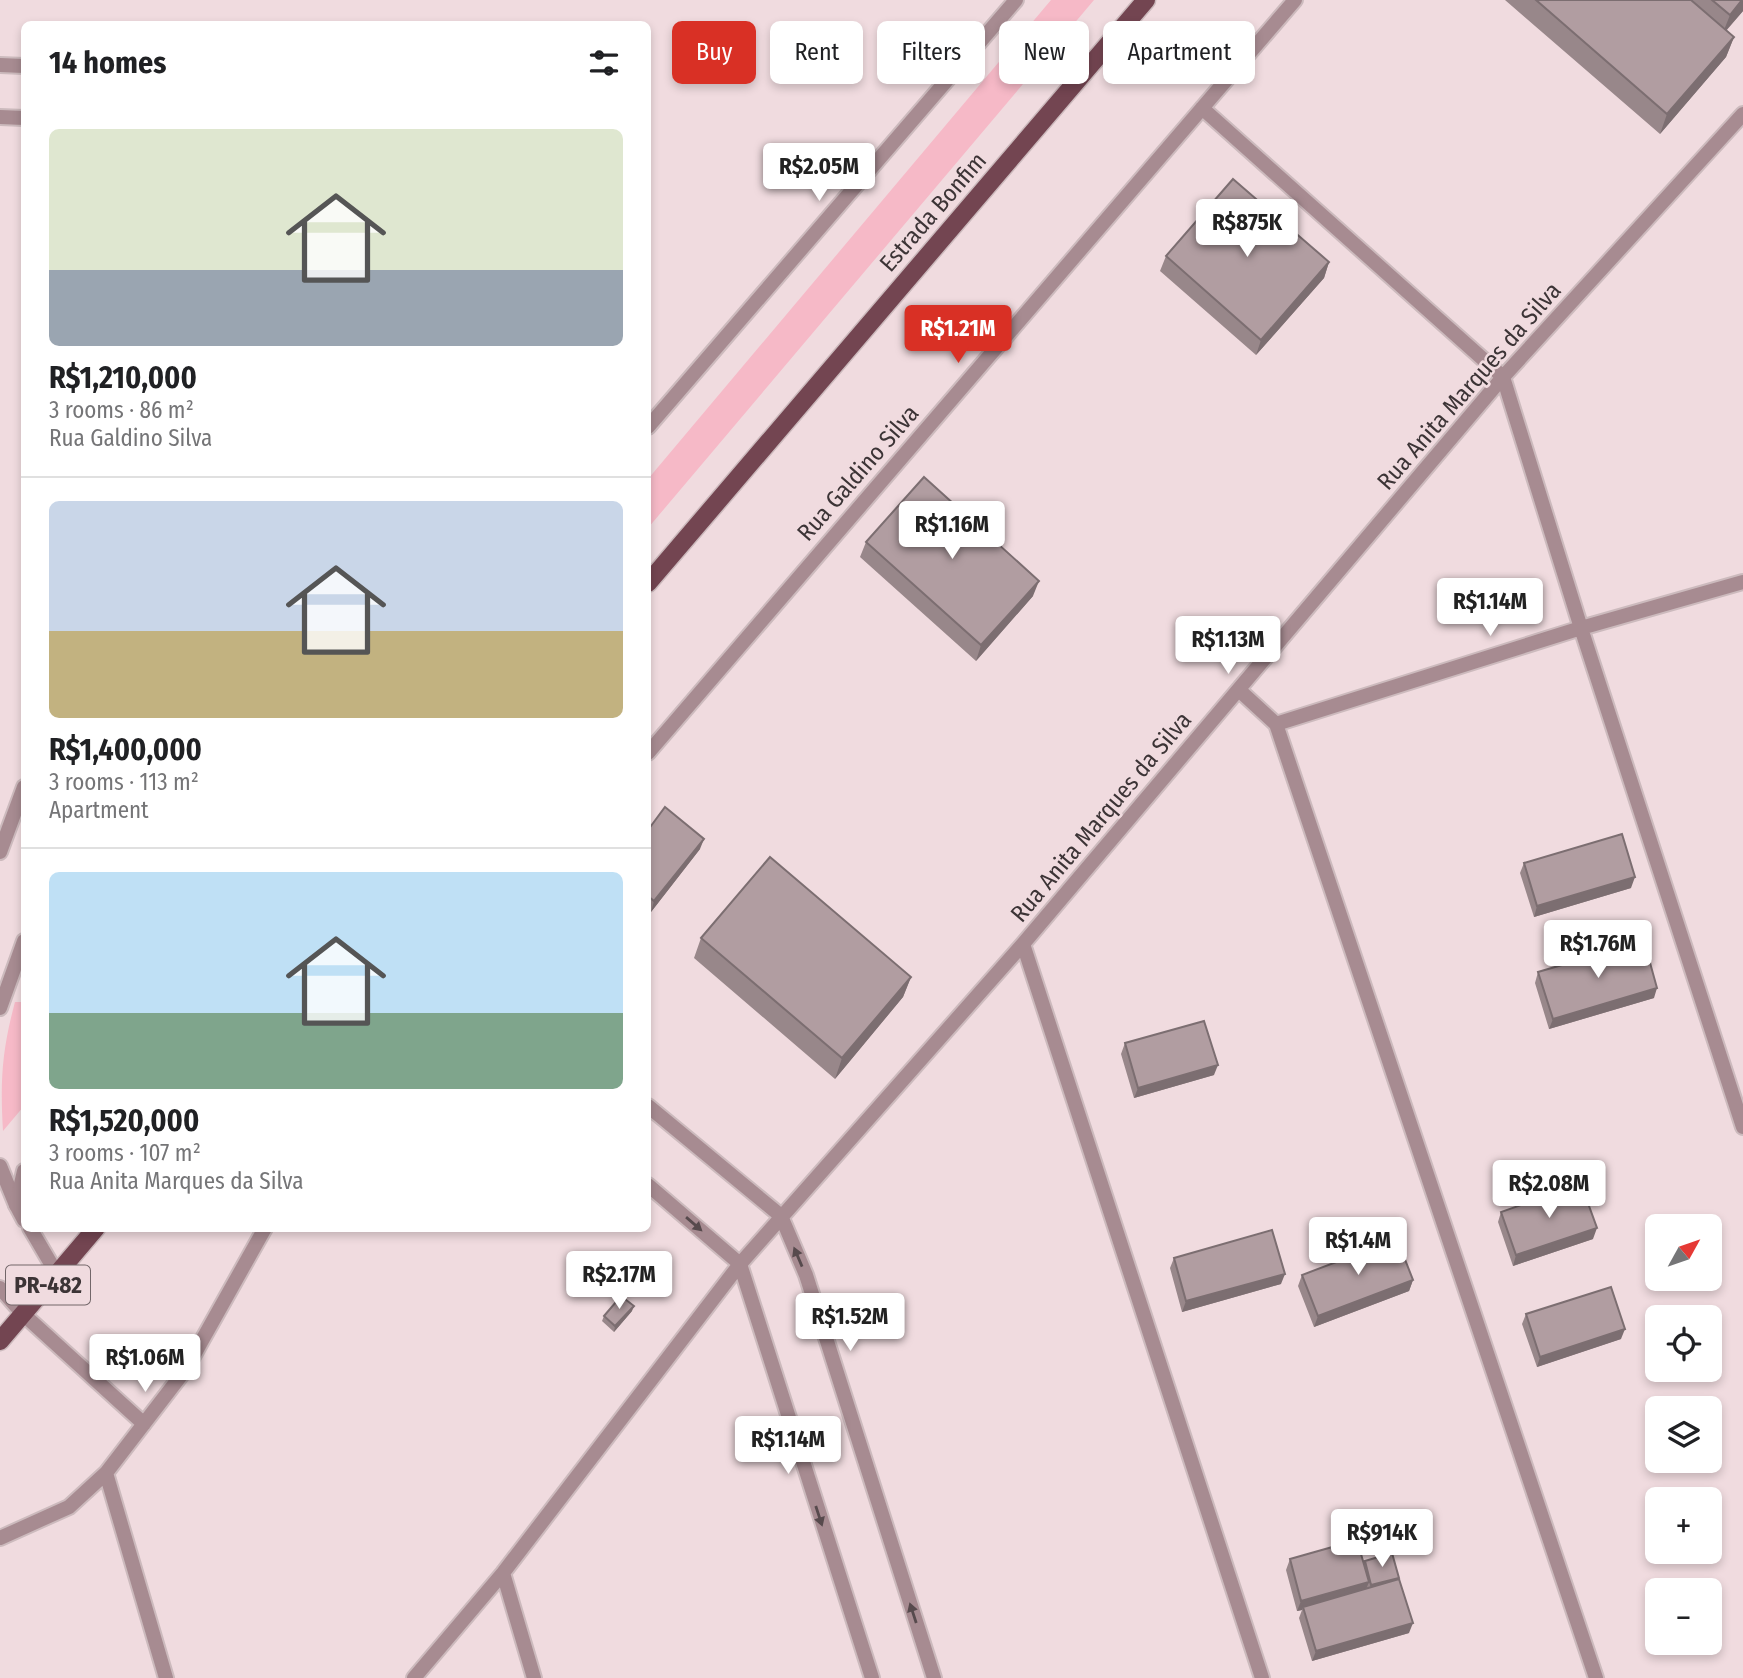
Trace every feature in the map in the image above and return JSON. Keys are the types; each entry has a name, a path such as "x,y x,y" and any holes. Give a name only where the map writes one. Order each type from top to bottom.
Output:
{"main road":[{"name":"Estrada Bonfim","path":"651,579 1146,0"},
{"name":"PR-482","path":"0,1341 93,1232"}],"street":[{"path":"651,424 1016,0"},
{"name":"Rua Galdino Silva","path":"651,750 1295,0"},
{"path":"0,65 21,66"},
{"path":"1202,108 1503,377 1581,628 1743,1127"},
{"name":"Rua Anita Marques da Silva","path":"414,1678 503,1573 740,1264 1023,944 1503,377 1743,114"},
{"path":"0,117 21,118"},
{"path":"1276,723 1581,628 1743,582"},
{"path":"1239,690 1276,723 1596,1678"},
{"path":"0,852 21,795"},
{"path":"1023,944 1262,1678"},
{"path":"0,1009 21,950"},
{"path":"651,1108 781,1216 806,1275 934,1678"},
{"path":"0,1166 21,1214"},
{"path":"16,1205 21,1184"},
{"path":"651,1188 740,1264 872,1678"},
{"path":"32,1232 57,1274"},
{"path":"0,1538 69,1507 106,1473 186,1369 263,1232"},
{"path":"0,1288 22,1313 144,1424"},
{"path":"106,1473 166,1678"},
{"path":"503,1573 534,1678"}],"shaded area":[{"path":"1051,0 1094,0 1076,21 1033,21"},
{"path":"999,62 999,84 1023,84 651,524 651,475 980,84 985,84 985,78"},
{"path":"15,1002 21,1002 21,1110 3,1131 3,1066"}],"building":[{"path":"1536,0 1691,0 1734,37 1667,114"},
{"path":"1712,0 1742,0 1730,15"},
{"path":"1233,179 1329,262 1261,340 1166,256"},
{"path":"924,477 1039,581 981,645 866,542"},
{"path":"665,807 704,839 654,901 651,898 651,826"},
{"path":"1622,834 1635,877 1537,906 1524,863"},
{"path":"770,857 911,977 842,1058 701,938"},
{"path":"1644,941 1657,988 1553,1019 1538,972"},
{"path":"1204,1021 1218,1065 1138,1088 1125,1043"},
{"path":"1581,1184 1597,1228 1516,1255 1501,1212"},
{"path":"1272,1230 1285,1274 1186,1301 1174,1258"},
{"path":"1397,1239 1413,1280 1318,1316 1302,1275"},
{"path":"1611,1287 1625,1329 1540,1357 1526,1314"},
{"path":"621,1296 634,1306 615,1326 604,1316"},
{"path":"1357,1540 1369,1582 1301,1601 1290,1559"},
{"path":"1392,1553 1399,1578 1371,1585 1365,1561"},
{"path":"1399,1579 1413,1623 1316,1651 1303,1607"}]}
